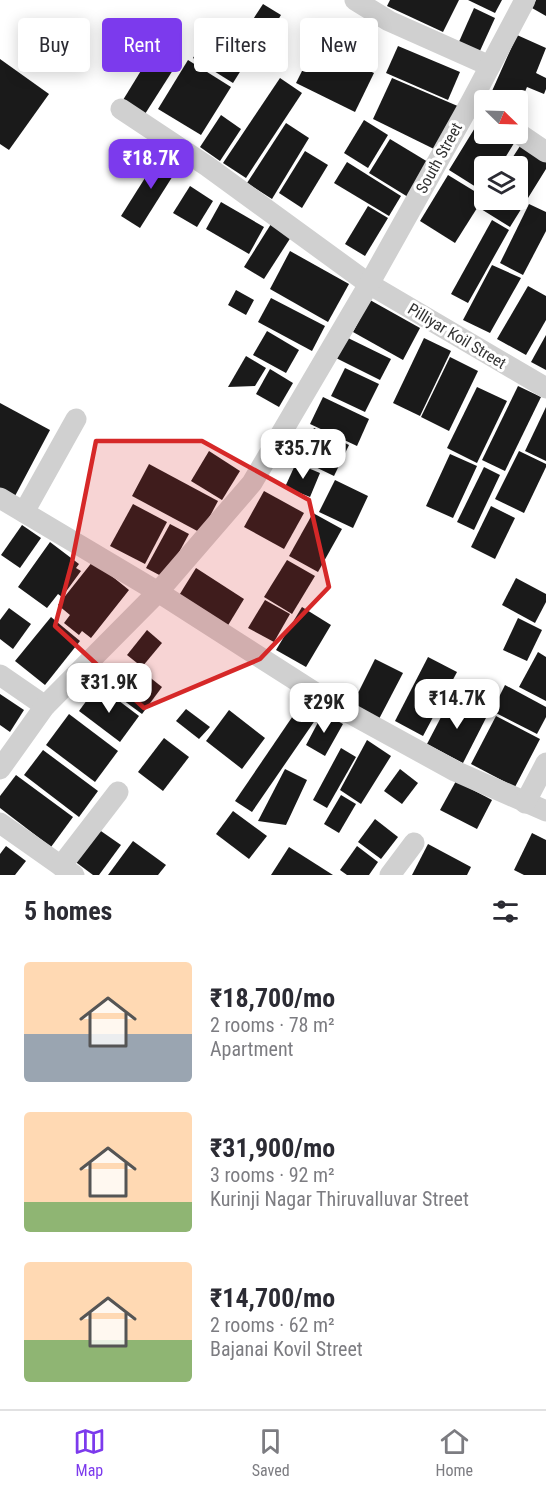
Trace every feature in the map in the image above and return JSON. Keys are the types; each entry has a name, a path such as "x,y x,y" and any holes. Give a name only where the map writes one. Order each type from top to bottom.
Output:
{"street":[{"path":"355,0 389,21 490,66"},
{"name":"South Street","path":"483,90 490,66 525,0"},
{"name":"Pilliyar Koil Street","path":"121,109 207,166 369,284 546,388"},
{"name":"South Street","path":"0,769 45,706 158,592 252,483 369,284 474,113"},
{"path":"528,140 546,152"},
{"path":"24,513 76,419"},
{"path":"0,498 158,592 333,704 455,771 546,811"},
{"path":"0,675 45,706"},
{"path":"525,803 546,763"},
{"path":"0,823 67,871 118,792"},
{"path":"390,875 414,843"}],"highlighted area":[{"path":"96,441 202,441 309,500 329,587 260,659 144,708 55,626 72,562"}],"building":[{"path":"390,0 459,0 443,32 387,6"},
{"path":"468,0 502,0 495,13"},
{"path":"536,0 546,0 546,16 532,8"},
{"path":"263,4 281,15 279,18 254,18"},
{"path":"474,8 495,18 479,53 458,44"},
{"path":"517,35 546,48 536,73 546,78 544,94 527,87 526,90 492,90"},
{"path":"398,46 460,72 448,100 386,73"},
{"path":"0,59 49,94 9,150 0,144"},
{"path":"188,60 194,64 194,72 207,72 231,87 201,135 158,109"},
{"path":"140,72 172,72 145,114 123,100"},
{"path":"215,72 240,72 233,83"},
{"path":"302,72 374,73 355,112 296,83"},
{"path":"280,78 302,93 246,178 223,163"},
{"path":"392,78 460,107 438,151 373,119"},
{"path":"221,115 241,129 220,161 200,147"},
{"path":"364,120 388,135 368,168 344,153"},
{"path":"286,123 309,138 272,199 247,183"},
{"path":"474,129 474,144 514,144 506,156 474,156 474,186 449,170"},
{"path":"390,139 428,162 408,197 369,173"},
{"path":"520,146 546,162 546,169 528,198 528,156 514,156"},
{"path":"162,151 181,163 140,228 121,216"},
{"path":"305,151 328,165 302,208 279,193"},
{"path":"347,162 401,196 389,216 334,183"},
{"path":"448,175 474,191 476,210 455,243 420,221"},
{"path":"190,186 213,201 197,227 173,213"},
{"path":"221,202 264,227 249,254 206,229"},
{"path":"529,204 546,212 546,231 523,275 500,263"},
{"path":"368,206 388,218 365,256 345,244"},
{"path":"483,210 521,210 510,227"},
{"path":"492,220 509,230 468,303 451,294"},
{"path":"271,224 291,237 264,279 244,267"},
{"path":"290,251 349,284 328,322 270,289"},
{"path":"492,265 521,278 490,333 463,320"},
{"path":"528,286 546,296 546,320 526,355 497,339"},
{"path":"236,290 254,300 246,315 228,305"},
{"path":"271,298 325,326 312,351 258,322"},
{"path":"370,300 420,328 403,360 353,332"},
{"path":"267,331 299,350 286,373 253,355"},
{"path":"546,335 546,370 531,362"},
{"path":"346,337 391,359 380,380 336,358"},
{"path":"424,338 451,351 420,416 393,403"},
{"path":"246,356 266,368 255,386 228,387"},
{"path":"450,357 478,371 449,431 421,417"},
{"path":"345,368 379,384 365,412 331,396"},
{"path":"270,369 293,383 279,407 256,394"},
{"path":"518,386 541,397 505,471 482,460"},
{"path":"477,387 507,401 477,463 447,448"},
{"path":"323,397 369,419 357,446 310,424"},
{"path":"0,403 50,430 15,496 0,488"},
{"path":"546,407 546,461 525,451"},
{"path":"314,428 349,445 334,476 299,459"},
{"path":"209,451 240,471 222,500 191,481"},
{"path":"519,451 546,464 524,513 495,499"},
{"path":"450,454 477,466 453,518 426,506"},
{"path":"296,463 320,473 310,497 285,487"},
{"path":"149,464 218,501 201,533 132,496"},
{"path":"484,467 500,475 474,530 457,522"},
{"path":"335,480 368,496 353,528 319,512"},
{"path":"264,491 304,513 284,549 244,527"},
{"path":"133,504 167,522 145,564 110,546"},
{"path":"491,506 515,518 495,559 471,547"},
{"path":"313,513 342,529 318,572 289,556"},
{"path":"170,524 189,534 165,578 146,568"},
{"path":"22,525 41,538 20,568 1,555"},
{"path":"50,542 79,564 76,568 81,571 62,597 58,594 47,608 18,587"},
{"path":"287,560 315,576 292,614 264,597"},
{"path":"93,561 129,590 91,638 82,631 79,635 64,623 70,615 58,605"},
{"path":"196,568 244,599 227,627 178,597"},
{"path":"516,578 546,594 546,602 535,623 502,605"},
{"path":"265,600 290,614 274,642 248,628"},
{"path":"302,607 331,625 306,667 276,650"},
{"path":"9,608 31,624 13,649 0,639 0,620"},
{"path":"51,617 80,641 45,685 15,661"},
{"path":"518,618 542,630 527,661 503,650"},
{"path":"147,630 162,643 142,667 127,655"},
{"path":"538,652 546,657 546,701 519,687"},
{"path":"428,657 457,672 423,736 395,721"},
{"path":"375,659 403,673 379,719 352,705"},
{"path":"133,664 162,687 142,714 112,692"},
{"path":"98,685 139,716 120,742 79,711"},
{"path":"505,685 546,707 546,717 537,734 492,711"},
{"path":"0,694 24,710 10,732 0,725"},
{"path":"451,698 487,716 463,763 427,744"},
{"path":"301,704 318,716 252,812 235,801"},
{"path":"186,709 210,727 199,739 176,721"},
{"path":"229,710 265,738 242,769 206,741"},
{"path":"323,713 343,724 325,756 306,745"},
{"path":"69,714 118,751 95,782 46,745"},
{"path":"496,716 540,739 515,787 471,764"},
{"path":"164,738 189,757 163,791 138,772"},
{"path":"367,740 391,756 361,804 340,790"},
{"path":"341,748 356,757 327,808 313,800"},
{"path":"43,750 98,791 79,817 24,775"},
{"path":"285,769 307,780 286,825 258,821"},
{"path":"400,769 418,783 402,804 384,791"},
{"path":"16,775 73,817 51,847 0,808 0,796"},
{"path":"456,781 492,800 477,829 440,810"},
{"path":"341,795 356,804 339,833 324,824"},
{"path":"233,811 267,836 249,859 216,834"},
{"path":"375,819 398,837 381,859 358,842"},
{"path":"98,829 121,845 99,875 93,875 73,860"},
{"path":"532,833 546,840 546,875 524,875 514,870"},
{"path":"133,841 166,865 158,875 108,875"},
{"path":"428,844 471,867 467,875 412,875"},
{"path":"6,846 26,861 15,875 0,875 0,854"},
{"path":"357,846 378,862 369,875 347,875 340,870"},
{"path":"289,847 333,875 271,875"}]}
